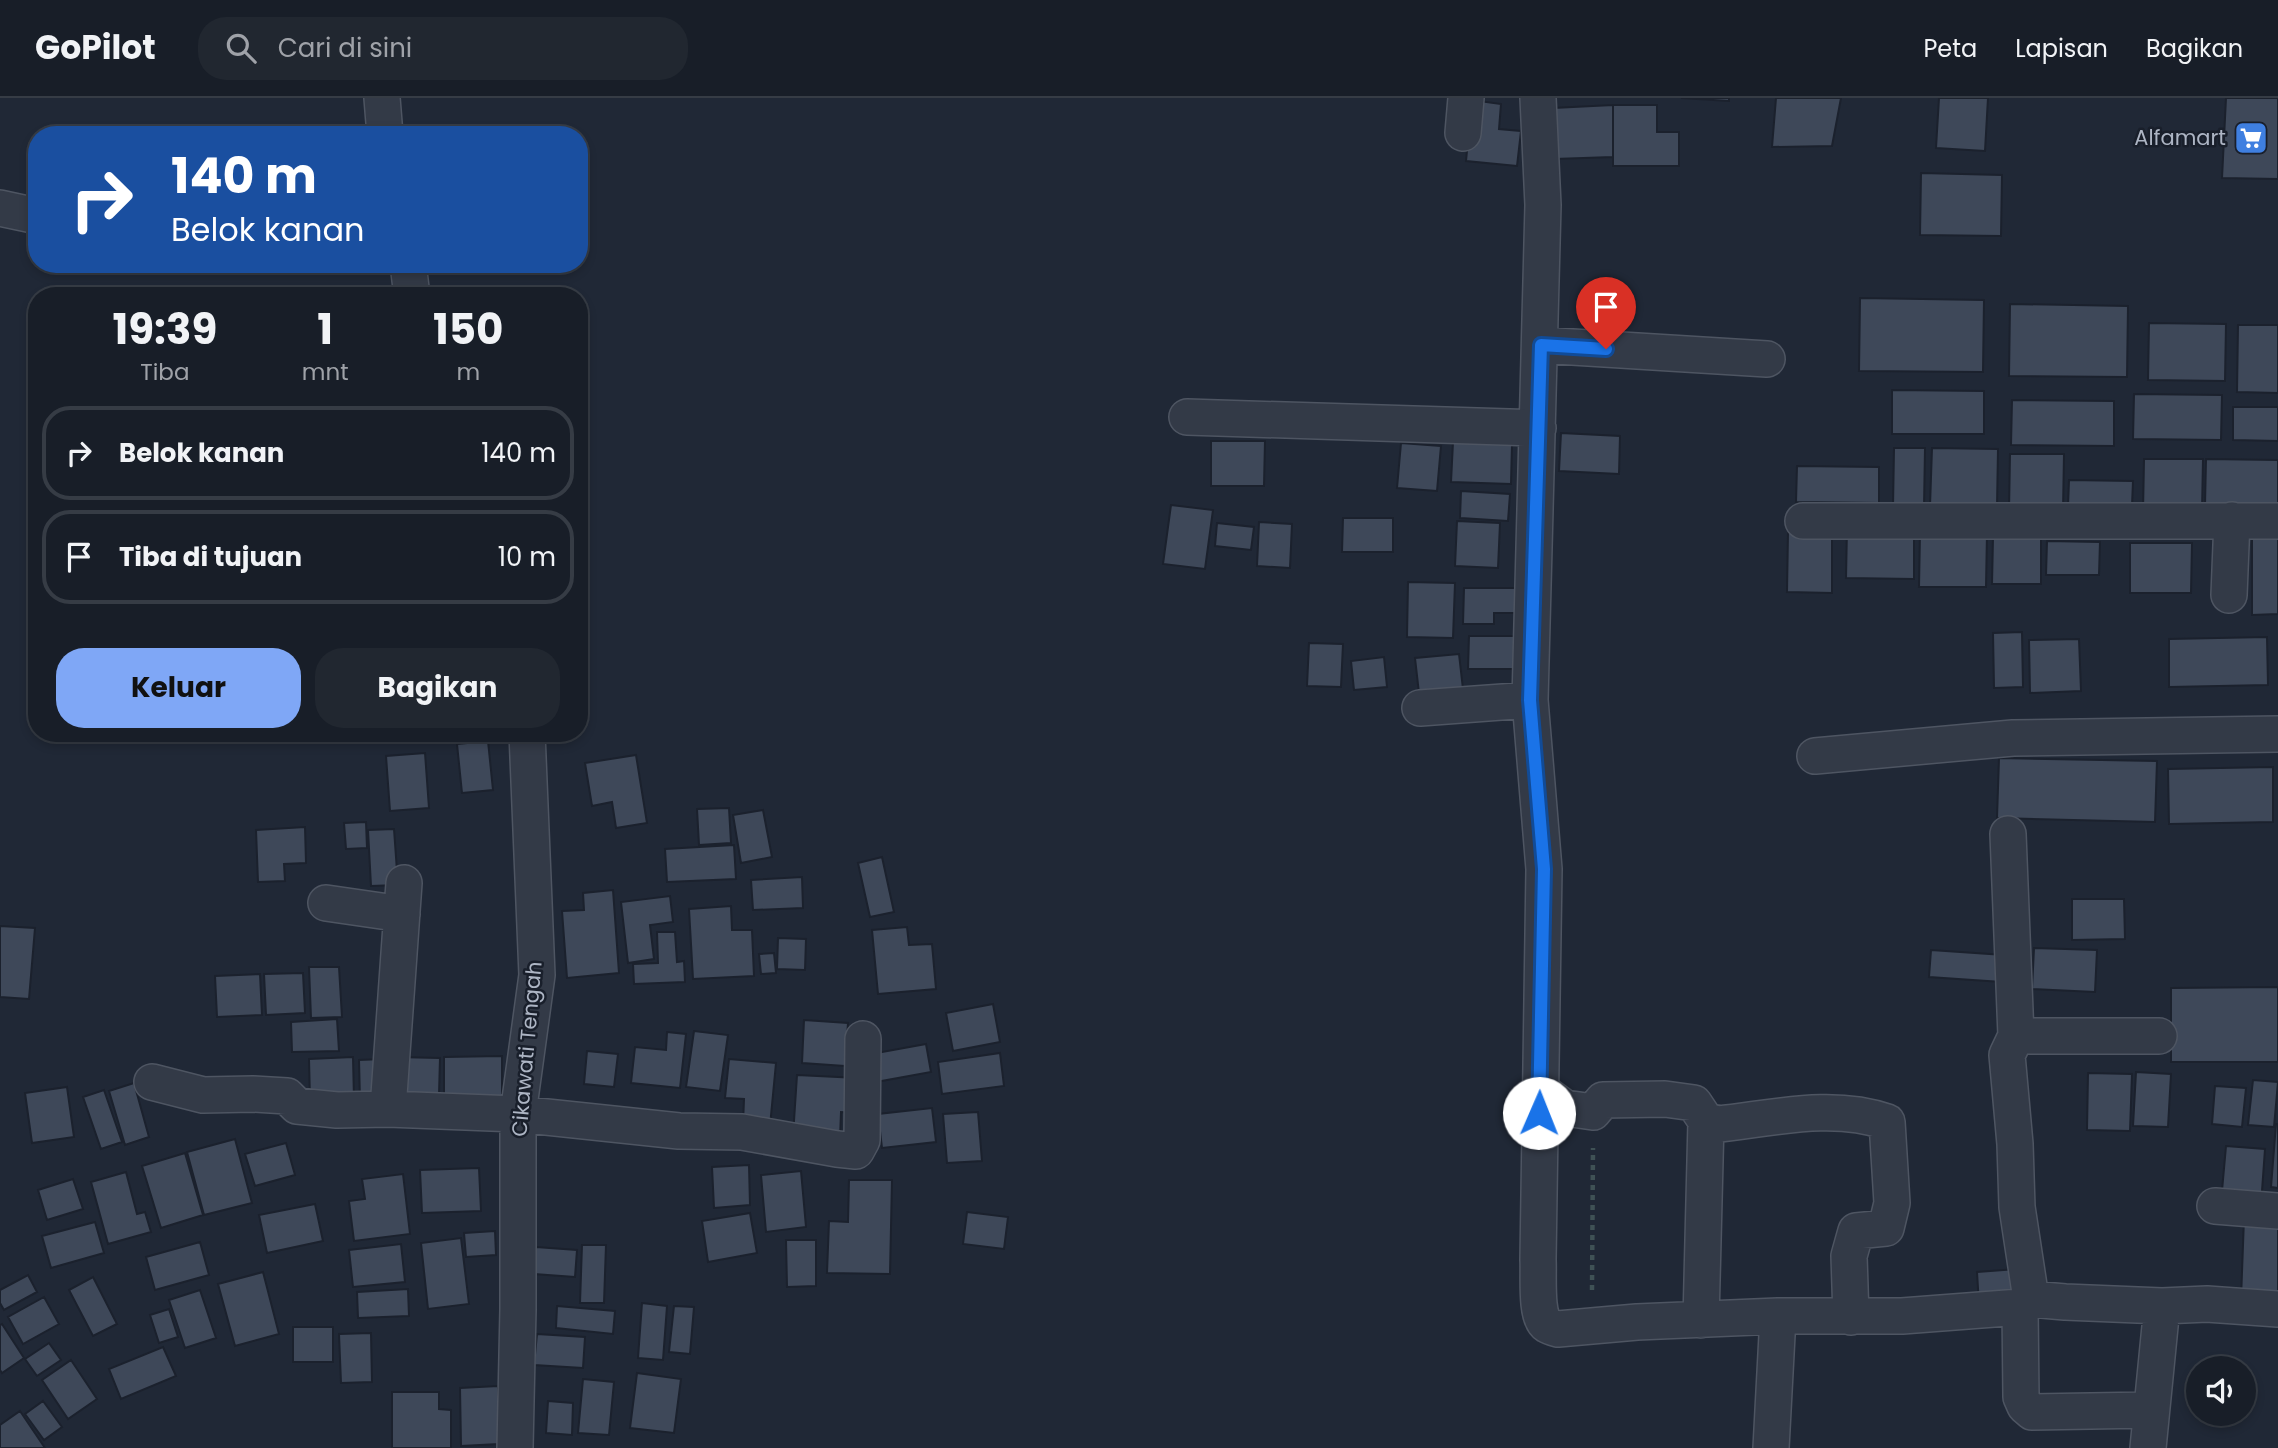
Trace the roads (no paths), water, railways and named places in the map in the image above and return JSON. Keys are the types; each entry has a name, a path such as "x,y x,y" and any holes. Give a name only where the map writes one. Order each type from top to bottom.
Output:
{"street":[{"path":"382,98 384,126"},
{"path":"1464,133 1466,98"},
{"path":"1538,98 1543,205 1530,700 1544,869 1539,1089 1542,1320 1558,1329 1778,1316 1851,1317 2025,1303 2162,1306 2207,1304 2278,1309"},
{"path":"0,208 28,214"},
{"path":"1541,345 1767,359"},
{"path":"1187,418 1538,428"},
{"path":"2230,595 2232,520"},
{"path":"1803,522 2278,521"},
{"path":"1420,708 1530,700"},
{"path":"1815,756 2013,738 2278,734"},
{"name":"Cikawati Tengah","path":"515,1448 517,1114 537,975 527,742"},
{"path":"2008,834 2016,1037 2007,1055 2025,1303 2021,1397 2032,1412 2150,1410"},
{"path":"326,903 403,898 388,1109"},
{"path":"2016,1037 2159,1036"},
{"path":"152,1083 203,1095 288,1096 297,1106 337,1110 388,1109 517,1114 679,1131 742,1132 856,1151 862,1140 863,1039"},
{"path":"1539,1089 1565,1108 1593,1112 1603,1100 1665,1099 1694,1103 1706,1121 1702,1320"},
{"path":"1706,1121 1719,1124 1836,1111 1870,1116 1887,1122 1892,1203 1886,1228 1856,1231 1849,1256 1851,1317"},
{"path":"2215,1206 2278,1211"},
{"path":"2148,1448 2162,1306"},
{"path":"1771,1448 1778,1316"}],"place":[{"name":"Alfamart","path":"2251,138"}]}
